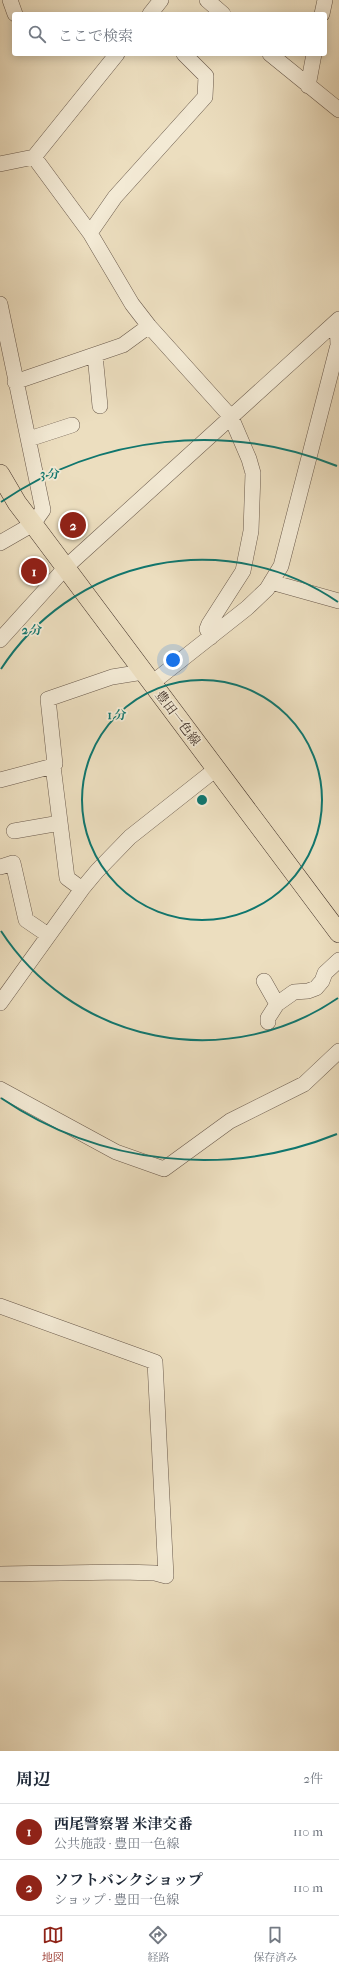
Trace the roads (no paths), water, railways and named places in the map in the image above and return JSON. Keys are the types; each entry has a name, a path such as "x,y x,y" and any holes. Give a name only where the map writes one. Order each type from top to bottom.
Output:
{"main road":[{"name":"豊田一色線","path":"0,474 17,503 32,524 66,567 339,933"},
{"name":"豊田一色線","path":"0,487 17,503"}],"street":[{"path":"152,12 161,0"},
{"path":"207,0 221,12"},
{"path":"322,12 325,0"},
{"path":"0,164 34,157 115,56"},
{"path":"90,232 115,198 205,97 206,76 186,56"},
{"path":"272,56 339,110"},
{"path":"308,86 314,56"},
{"path":"34,157 90,232 132,304 149,326 231,417 253,473 251,531 244,571 209,624 208,629 211,637"},
{"path":"0,304 15,382 29,439 43,510 32,524 0,543"},
{"path":"0,640 66,567 338,320"},
{"path":"82,889 67,878 53,766 55,764 48,699 112,677 148,678 211,637 247,608 267,589 280,566 338,345 338,320"},
{"path":"15,382 123,345 149,326"},
{"path":"95,355 100,406"},
{"path":"29,439 72,425"},
{"path":"271,582 339,601"},
{"path":"0,780 53,766"},
{"path":"0,1003 82,889 130,838 216,769"},
{"path":"14,831 60,823"},
{"path":"0,867 13,863 26,920 48,935"},
{"path":"268,1022 268,1018 277,1004 294,992 308,991 316,988 322,981 324,973 339,960"},
{"path":"264,981 277,1004"},
{"path":"0,1089 116,1152 164,1169 230,1121 304,1084 339,1051"},
{"path":"0,1306 155,1362 166,1576 155,1573 122,1572 0,1574"}],"place":[{"name":"ソフトバンクショップ","path":"73,525"},
{"name":"西尾警察署 米津交番","path":"34,571"}]}
